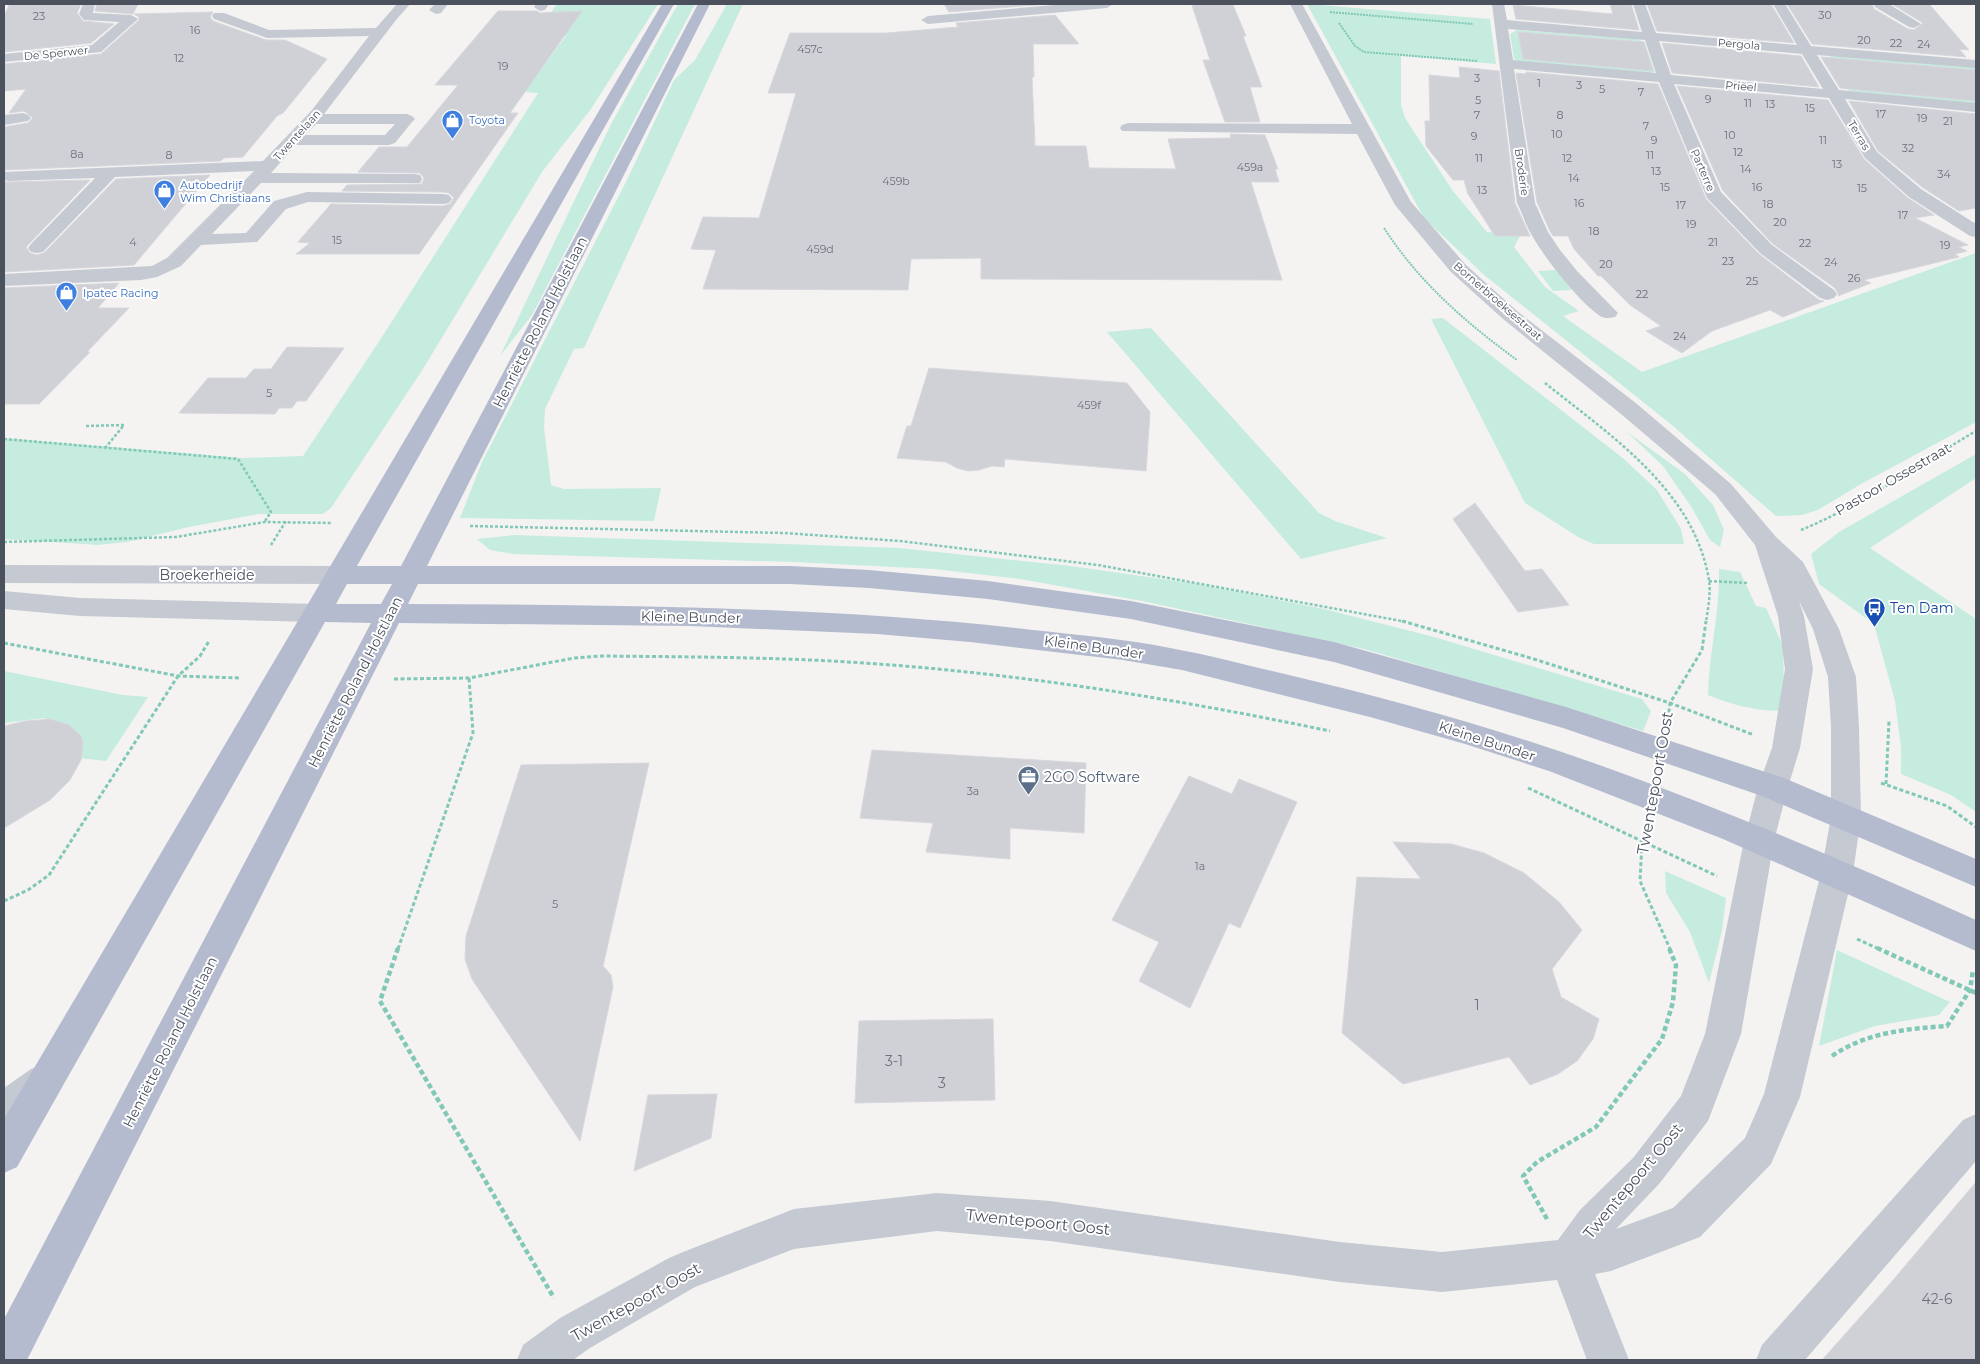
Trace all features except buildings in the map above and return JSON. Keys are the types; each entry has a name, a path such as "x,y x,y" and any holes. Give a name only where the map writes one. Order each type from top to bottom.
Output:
{"main road":[{"path":"4,1154 668,4"},
{"name":"Henriëtte Roland Holstlaan","path":"5,1360 704,4"},
{"name":"Broekerheide","path":"339,574 409,575"},
{"path":"409,575 790,575 988,590 1131,610 1334,652 1566,718 1773,786 1976,873"},
{"name":"Kleine Bunder","path":"316,613 700,617 908,625 979,631 1181,660 1348,699 1474,736 1652,797 1837,873"},
{"path":"1837,873 1976,948"}],"street":[{"name":"De Sperwer","path":"4,58 96,50 131,20 89,17 86,14 89,4"},
{"name":"Twentelaan","path":"4,280 120,276 149,272 174,262 313,119 404,4"},
{"path":"928,20 1107,4"},
{"name":"Broderie","path":"1498,4 1526,203 1539,232 1560,261 1578,284 1608,314"},
{"name":"Parterre","path":"1639,4 1665,79 1713,194 1766,249 1827,294"},
{"name":"Terras","path":"1779,4 1871,154 1915,193 1976,232"},
{"path":"1880,4 1914,24"},
{"name":"Bornerbroeksestraat","path":"1298,8 1404,205 1458,268 1510,315 1629,409 1722,489 1767,543 1794,568 1826,628 1842,677 1845,727 1846,817 1837,873"},
{"path":"219,16 267,34 380,32"},
{"name":"Pergola","path":"1501,25 1976,64"},
{"name":"Priëel","path":"1506,64 1976,107"},
{"path":"4,120 23,118"},
{"path":"293,140 389,140 406,118 313,119"},
{"path":"1128,128 1362,130"},
{"path":"37,248 110,172"},
{"path":"8,176 110,172 263,172 414,179"},
{"path":"197,240 251,238 280,205 307,197 443,199"},
{"name":"Bornerbroeksestraat","path":"1760,841 1773,786 1786,748 1799,669 1791,616 1767,543"},
{"name":"Broekerheide","path":"4,574 339,574"},
{"path":"4,600 80,607 316,613"},
{"name":"Twentepoort Oost","path":"1569,1259 1594,1224 1646,1171 1695,1108 1723,1034 1760,841"},
{"name":"Twentepoort Oost","path":"538,1360 575,1333 682,1272 794,1229 937,1212 1050,1221 1340,1262 1442,1272 1569,1259 1611,1251 1686,1223 1758,1151 1782,1097 1837,873"},
{"path":"4,1109 46,1082"},
{"path":"1777,1360 1976,1133"},
{"path":"1569,1259 1608,1360"}],"path":[{"path":"1298,8 1501,25"},
{"path":"1331,12 1355,46 1364,52 1383,52 1506,64"},
{"path":"86,426 124,426 105,447"},
{"name":"Pastoor Ossestraat","path":"1810,527 1878,492 1924,461 1976,431"},
{"path":"4,439 238,459 271,512 265,522"},
{"path":"4,542 176,537 265,522 366,525"},
{"path":"1709,582 1750,583"},
{"path":"4,643 178,676 48,875 28,890 4,901"},
{"path":"575,1333 380,1001 473,733 469,678 574,658 602,656 813,660 937,669 1056,682 1178,701 1331,731"},
{"name":"Twentepoort Oost","path":"1663,749 1670,704"},
{"path":"1886,784 1889,721"},
{"path":"1519,785 1538,792 1749,891"},
{"name":"Twentepoort Oost","path":"1569,1259 1523,1176 1537,1162 1596,1127 1662,1039 1673,1002 1676,965 1640,880 1642,842 1652,797"},
{"path":"1825,924 1976,993"},
{"path":"1782,1097 1840,1049 1872,1036 1909,1029 1947,1026 1970,990 1976,948"}],"green space":[{"path":"557,4 658,4 591,109 542,172 423,369 331,508 323,514 259,514 189,527 127,542 98,545 4,539 4,438 243,458 303,456 380,340 538,93 524,92 566,36 535,35"},
{"path":"678,4 695,4 532,315 500,356 610,126"},
{"path":"727,4 743,4 584,348 574,349 545,409 544,427 551,485 564,489 661,488 654,521 460,518 482,462 628,178 674,80 695,60"},
{"path":"1307,4 1490,19 1496,64 1401,56 1401,105 1405,118 1453,191 1487,232 1521,234 1514,247 1545,287 1579,311 1563,316 1642,372 1976,253 1976,422 1861,484 1818,510 1802,515 1776,516 1673,426 1483,274 1424,218"},
{"path":"1517,30 1638,39 1645,43 1655,72 1525,64 1514,59 1510,34"},
{"path":"1837,55 1976,67 1976,76 1856,65 1876,85 1976,94 1976,104 1850,91 1842,87 1824,58"},
{"path":"1556,270 1572,290 1553,291 1538,271"},
{"path":"1443,318 1624,459 1657,490 1681,529 1684,544 1594,544 1578,537 1525,503 1431,319"},
{"path":"1151,328 1319,513 1335,521 1387,538 1301,559 1107,332"},
{"path":"1627,432 1685,474 1713,505 1724,530 1720,547 1710,540 1692,508 1663,466"},
{"path":"1976,454 1976,478 1870,548 1976,619 1976,812 1951,795 1901,774 1901,747 1895,701 1874,624 1819,584 1811,554 1839,532"},
{"path":"514,535 899,548 1071,566 1197,584 1324,609 1434,637 1642,699 1651,711 1643,731 1364,649 1142,601 1020,579 934,569 793,562 513,554 490,550 477,539"},
{"path":"1719,569 1740,572 1756,606 1766,608 1783,646 1784,688 1782,711 1744,707 1708,695 1718,601"},
{"path":"4,671 123,695 148,697 106,761 69,757 73,738 44,718 4,723"},
{"path":"1665,871 1726,898 1722,931 1709,983 1690,932 1666,893"},
{"path":"1837,950 1950,1002 1939,1015 1875,1026 1819,1046"}],"place":[{"name":"Toyota","path":"453,139"},
{"name":"Autobedrijf Wim Christiaans","path":"164,210"},
{"name":"Ipatec Racing","path":"67,312"},
{"name":"Ten Dam","path":"1874,627"},
{"name":"2GO Software","path":"1028,796"}]}
